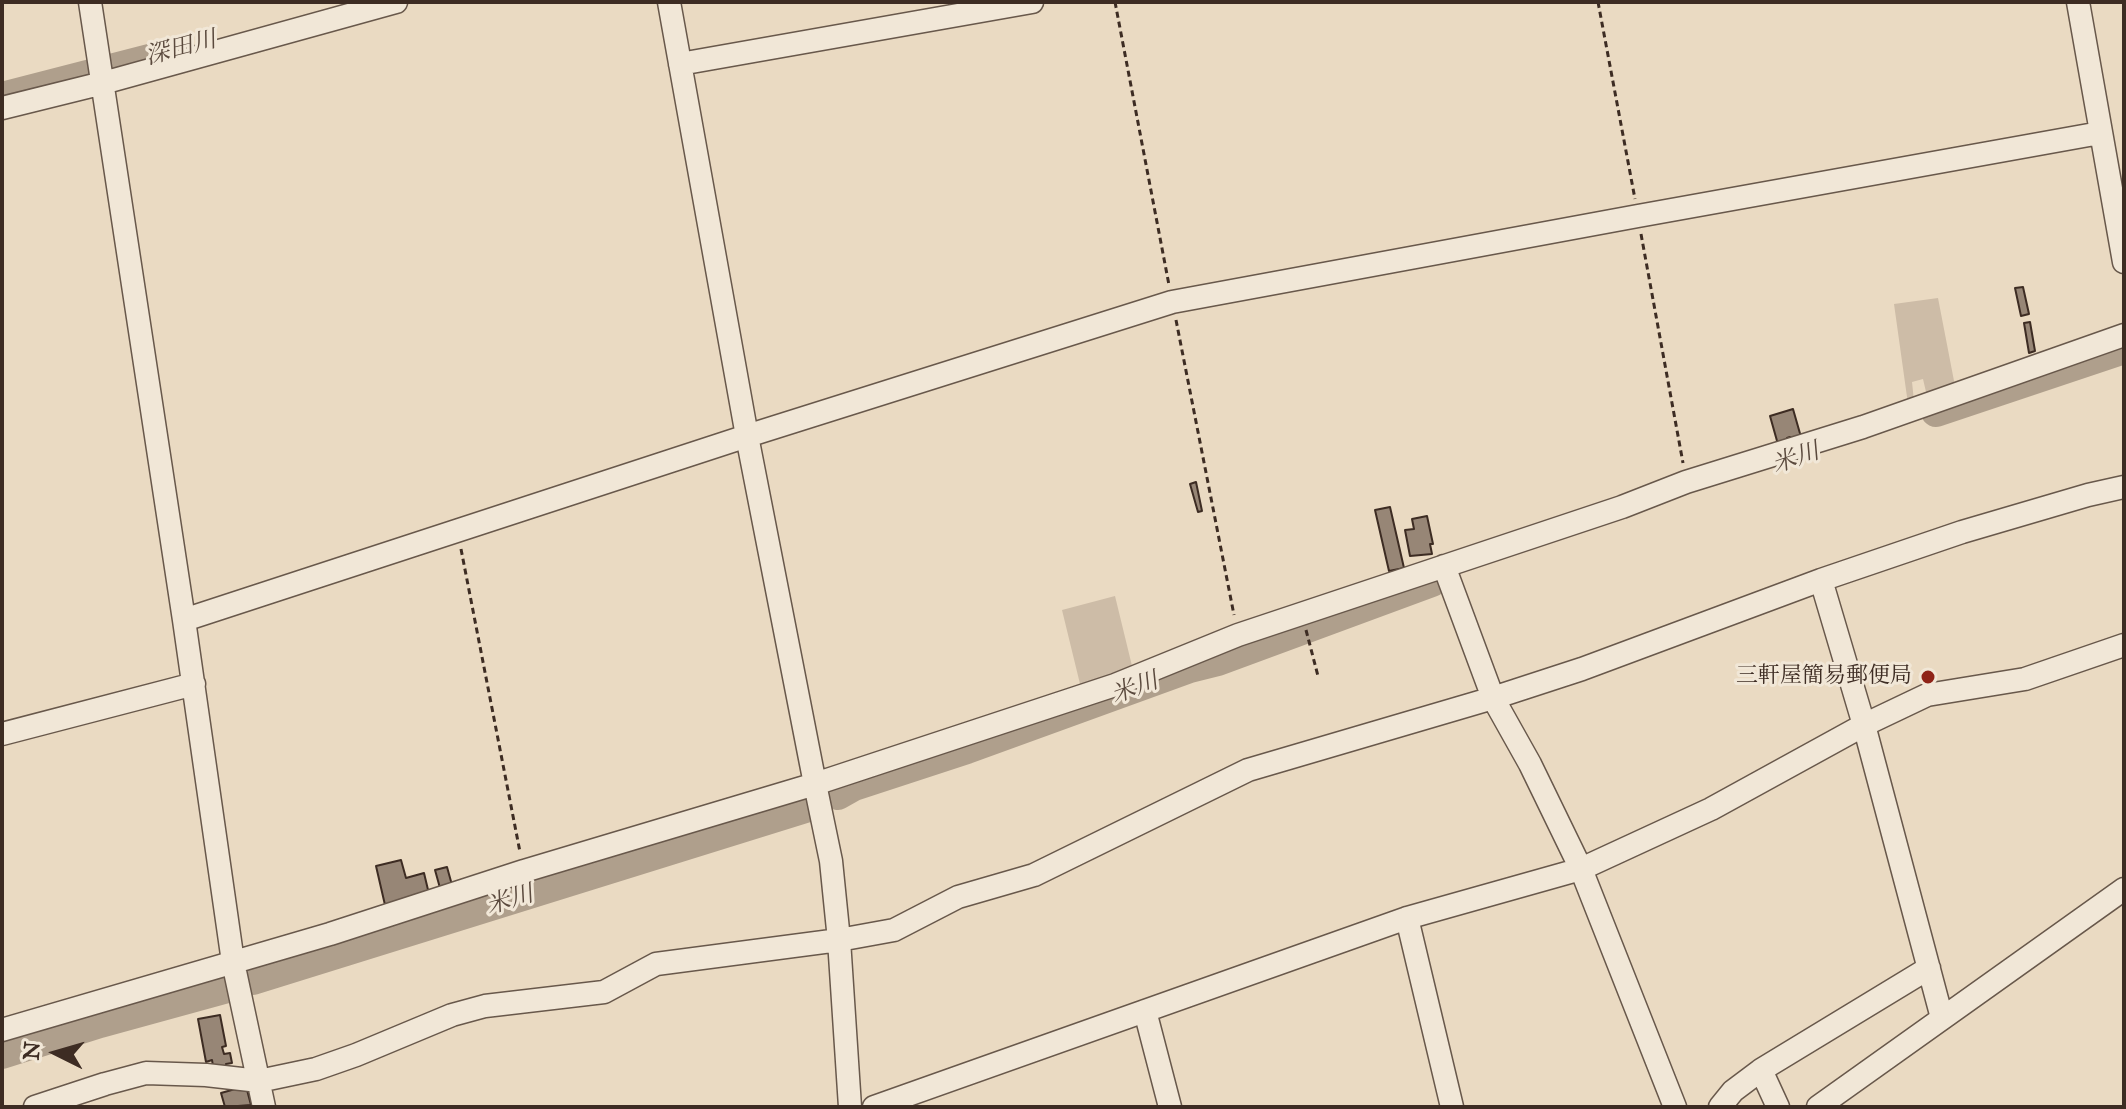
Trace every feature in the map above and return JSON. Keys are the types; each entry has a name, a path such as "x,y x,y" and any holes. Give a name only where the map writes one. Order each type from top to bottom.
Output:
{"street":[{"path":"90,2 233,962 264,1107"},
{"path":"2,108 396,2"},
{"path":"669,2 747,436 831,861 850,1107"},
{"path":"680,64 1032,2"},
{"path":"2078,2 2124,262"},
{"path":"184,620 747,436 1172,302 2100,133"},
{"path":"2,1030 330,934 524,871 815,784 1115,685 1238,635 1622,507 1686,482 1863,427 2124,335"},
{"path":"35,1107 146,1073 259,1081 316,1069 474,1009 604,992 656,964 894,930 958,897 1034,875 1248,770 1582,669 1821,580 1962,532 2124,487"},
{"path":"1444,566 1493,698 1530,764 1581,869 1675,1107"},
{"path":"1821,580 1864,725 1942,1018"},
{"path":"874,1107 1407,918 1581,869 1711,809 1864,725 1927,695 2025,679 2124,645"},
{"path":"2,734 194,684"},
{"path":"1818,1107 2124,889"},
{"path":"1407,918 1452,1107"},
{"path":"1720,1107 1733,1091 1761,1070 1929,968"},
{"path":"1145,1011 1170,1107"},
{"path":"1761,1070 1778,1107"}],"path":[{"path":"1115,2 1238,635"},
{"path":"1598,2 1686,482"},
{"path":"458,531 524,871"},
{"path":"1306,633 1318,676"}],"shaded area":[{"path":"1938,298 1955,386 1927,396 1923,379 1912,382 1914,401 1908,404 1894,304"},
{"path":"1115,596 1133,670 1081,688 1062,610"}],"building":[{"path":"2023,287 2029,314 2021,316 2015,288"},
{"path":"2030,322 2035,351 2029,353 2024,323"},
{"path":"1793,409 1801,437 1787,438 1789,445 1779,448 1770,416"},
{"path":"1196,482 1202,511 1198,512 1190,484"},
{"path":"1390,507 1404,568 1389,571 1375,510"},
{"path":"1427,516 1432,554 1410,556 1405,530 1414,529 1412,519"},
{"path":"401,860 406,878 424,873 429,894 385,905 376,866"},
{"path":"447,867 452,885 440,888 435,870"},
{"path":"220,1015 226,1046 222,1047 224,1054 230,1053 232,1063 226,1064 227,1070 213,1066 212,1060 206,1062 198,1019"},
{"path":"246,1086 251,1105 225,1107 221,1093"}],"waterway":[{"name":"深田川","path":"2,97 153,58"},
{"name":"米川","path":"1936,412 2124,349"},
{"name":"米川","path":"838,795 854,786 967,749 1190,668 1218,661 1432,582"},
{"name":"米川","path":"253,980 812,806"},
{"name":"米川","path":"2,1054 231,987"}],"place":[{"name":"三軒屋簡易郵便局","path":"1928,677"}]}
